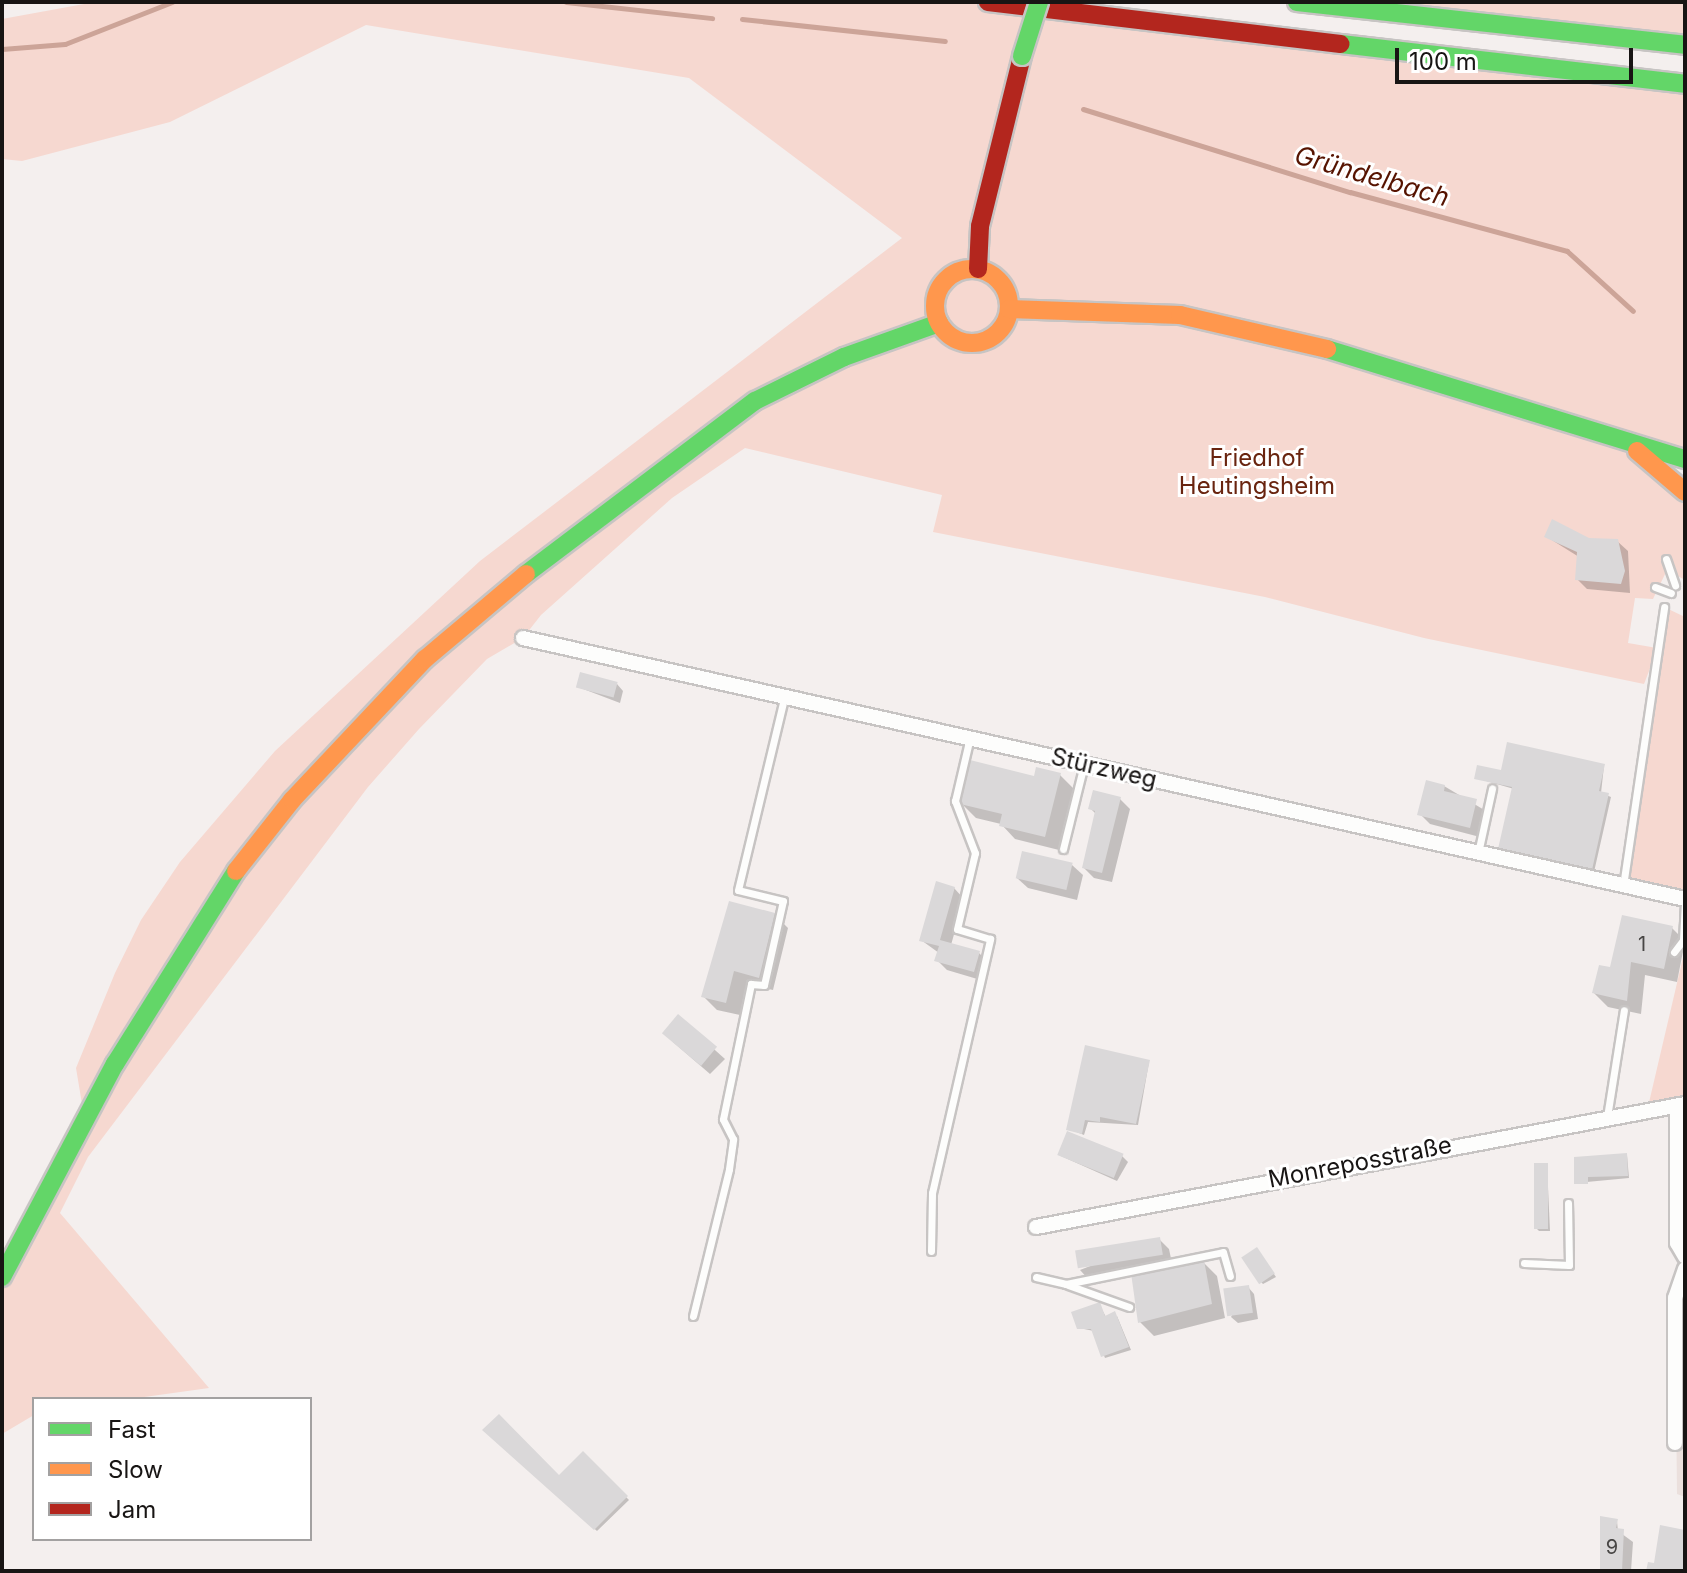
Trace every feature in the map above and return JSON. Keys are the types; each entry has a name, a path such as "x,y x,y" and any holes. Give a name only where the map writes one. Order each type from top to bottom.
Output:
{"main road":[{"path":"988,2 1685,84"},
{"path":"978,269 980,226 1022,56 1039,2"},
{"path":"1297,2 1685,45"},
{"path":"978,269 1005,288 1009,309 998,333 986,340 959,341 939,323 939,289 955,273 978,269"},
{"path":"1009,309 1180,315 1238,325 1410,372 1685,459"},
{"path":"2,1277 115,1064 232,876 292,800 425,659 580,528 755,401 844,357 939,323"},
{"path":"1597,432 1651,460 1685,492"}],"street":[{"name":"Stürzweg","path":"523,638 1685,899"},
{"name":"Monreposstraße","path":"1036,1227 1681,1105"},
{"path":"1681,1105 1677,1243 1685,1257"},
{"path":"1675,1443 1680,1394 1675,1298 1685,1269"}],"lane":[{"path":"1655,587 1673,589 1666,559"},
{"path":"1623,886 1664,607"},
{"path":"693,1316 729,1169 733,1139 723,1119 751,984 764,985 783,901 738,890 784,697"},
{"path":"931,1251 932,1193 990,939 957,929 975,853 955,801 970,737"},
{"path":"1063,849 1084,762"},
{"path":"1478,853 1492,789"},
{"path":"1674,952 1683,940 1685,907"},
{"path":"1607,1117 1624,1010"},
{"path":"1524,1263 1569,1265 1568,1203"},
{"path":"1066,1284 1223,1252 1230,1276"},
{"path":"1036,1277 1066,1284 1129,1307"}],"shaded area":[{"path":"1685,1269 1685,1497 1677,1494 1675,1298"}],"green space":[{"name":"Friedhof Heutingsheim","path":"95,2 986,2 1685,84 1685,459 1657,451 1685,492 1685,580 1667,570 1653,599 1635,598 1628,643 1657,648 1664,607 1685,617 1685,899 1623,886 1656,653 1644,684 1424,638 1265,597 933,532 942,495 745,448 672,498 541,615 523,638 487,659 419,729 368,787 88,1157 60,1213 209,1388 144,1397 32,1397 32,1416 2,1434 2,1277 85,1122 76,1068 115,973 141,920 180,862 275,751 480,561 902,238 689,78 366,25 170,122 22,161 2,159 2,19"},
{"path":"1297,2 1685,2 1685,45"},
{"path":"1685,949 1685,1104 1647,1111"}],"building":[{"path":"1552,519 1589,538 1618,539 1625,571 1621,584 1575,580 1577,552 1544,537"},
{"path":"580,672 618,682 614,698 576,687"},
{"path":"1507,742 1605,764 1599,791 1609,793 1592,870 1498,849 1512,787 1474,779 1477,765 1501,770"},
{"path":"970,760 1034,776 1036,767 1061,773 1045,837 999,826 1002,814 960,804"},
{"path":"1426,780 1445,785 1444,791 1477,799 1470,828 1417,815"},
{"path":"1093,790 1121,797 1102,873 1082,868 1095,811 1088,809"},
{"path":"1022,851 1073,863 1066,890 1016,878"},
{"path":"936,881 955,887 940,940 980,951 974,972 934,961 939,946 919,941"},
{"path":"729,901 775,913 759,978 734,971 726,1003 701,997"},
{"path":"1622,915 1673,926 1664,969 1631,962 1627,1001 1592,993 1599,965 1610,967"},
{"path":"678,1014 717,1047 701,1066 662,1033"},
{"path":"1085,1045 1150,1060 1136,1124 1100,1117 1100,1122 1085,1120 1082,1134 1066,1130"},
{"path":"1067,1131 1124,1154 1114,1178 1057,1155"},
{"path":"1627,1153 1628,1176 1588,1177 1588,1184 1574,1184 1574,1157"},
{"path":"1534,1163 1548,1163 1548,1229 1534,1229"},
{"path":"1160,1237 1163,1255 1078,1268 1075,1250"},
{"path":"1257,1247 1275,1274 1259,1284 1241,1258"},
{"path":"1204,1260 1212,1304 1138,1323 1131,1273"},
{"path":"1249,1285 1253,1313 1227,1316 1223,1289"},
{"path":"1100,1302 1105,1316 1115,1311 1129,1347 1101,1357 1091,1329 1077,1329 1071,1312"},
{"path":"499,1414 559,1475 583,1451 628,1496 594,1530 482,1430"},
{"path":"1600,1516 1618,1519 1616,1528 1624,1529 1622,1571 1600,1571"},
{"path":"1660,1525 1685,1530 1685,1571 1646,1571 1648,1562 1654,1563"}],"waterway":[{"name":"Gründelbach","path":"2,49 65,44 172,2"},
{"name":"Gründelbach","path":"566,2 712,18"},
{"name":"Gründelbach","path":"742,19 945,41"},
{"name":"Gründelbach","path":"1083,109 1350,192 1567,251 1633,311"}],"traffic: fast":[{"path":"1022,56 1039,2"},
{"path":"1297,2 1685,45"},
{"path":"1341,44 1685,84"},
{"path":"526,574 755,401 844,357 939,323"},
{"path":"1327,349 1685,459"},
{"path":"2,1277 115,1064 236,871"}],"traffic: slow":[{"path":"972,269 986,272 998,280 1006,292 1009,306 1006,320 998,332 986,340 972,343 958,340 946,332 938,320 935,306 938,292 946,280 958,272 972,269"},
{"path":"1009,309 1180,315 1327,349"},
{"path":"1637,451 1685,492"},
{"path":"236,871 292,800 425,659 526,574"}],"traffic: jam":[{"path":"988,2 1341,44"},
{"path":"978,269 980,226 1022,56"}]}
